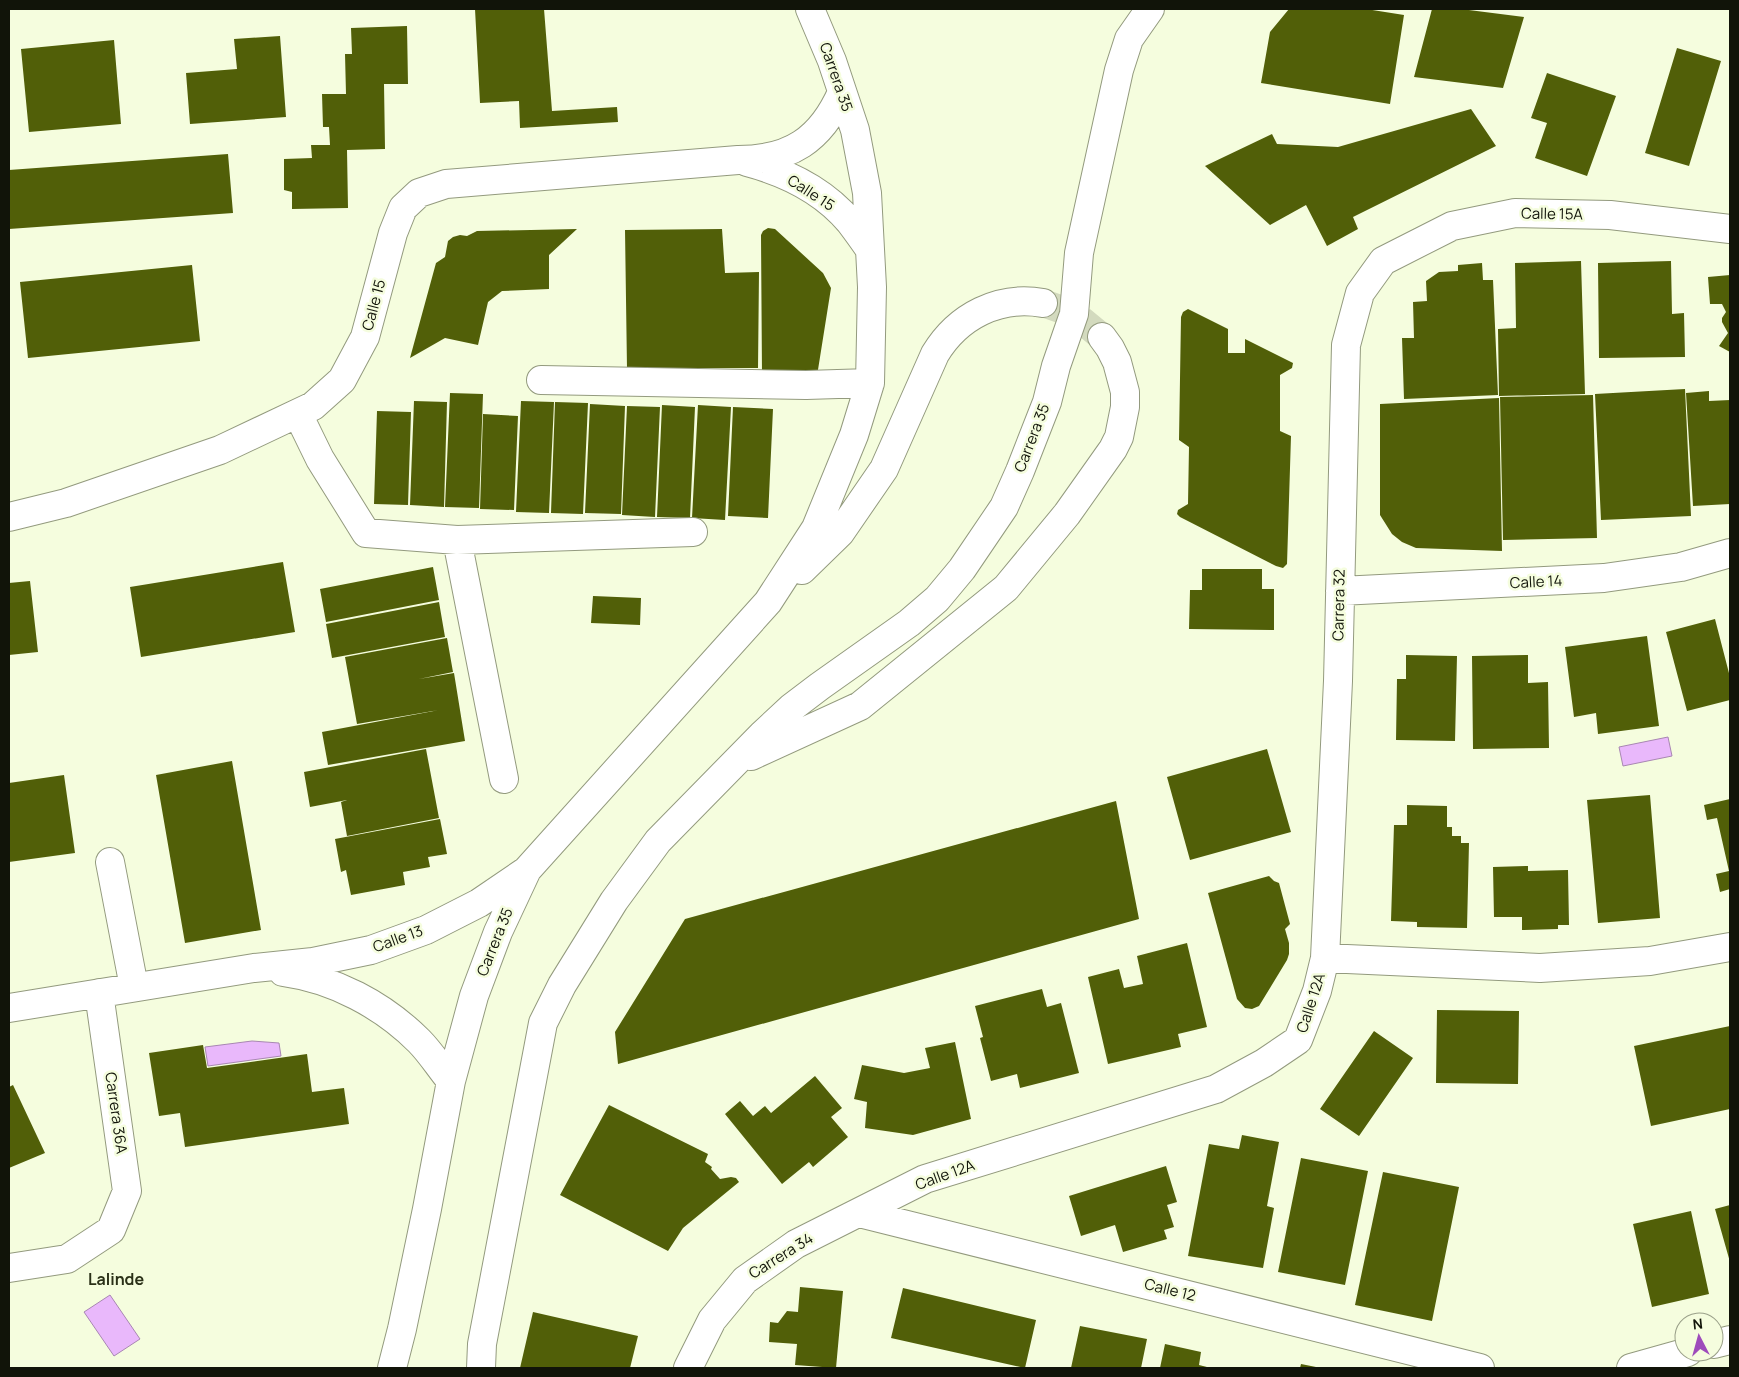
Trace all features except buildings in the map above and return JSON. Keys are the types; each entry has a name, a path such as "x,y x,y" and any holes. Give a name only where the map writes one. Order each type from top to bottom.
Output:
{"street":[{"name":"Carrera 35","path":"768,602 816,528 854,435 870,383 872,287 868,247 867,193 854,130 825,42 810,9"},
{"name":"Carrera 35","path":"482,1368 482,1344 543,1023 562,984 614,901 658,841 791,708 910,623 937,599 962,570 1004,507 1047,402 1056,366 1074,314 1079,253 1119,70 1129,39 1150,9"},
{"name":"Calle 15","path":"9,517 66,503 220,450 313,406 342,380 365,337 393,233 403,208 419,193 446,184 756,160 775,156 792,150 822,128 834,111 842,92"},
{"name":"Calle 15","path":"738,160 769,168 798,181 825,198 849,220 868,247"},
{"name":"Calle 15A","path":"1382,261 1452,226 1515,213 1610,215 1730,229"},
{"name":"Carrera 32","path":"1325,958 1337,691 1346,345 1360,293 1382,261"},
{"name":"Carrera 35","path":"392,1368 425,1218 451,1080 474,996 498,932 527,870 768,602 840,533 884,469 935,354 949,335 967,319 982,310 999,304 1018,301 1043,303"},
{"name":"Carrera 35","path":"736,763 860,706 1006,588 1067,514 1113,449 1119,437 1125,407 1125,392 1117,362 1102,337"},
{"path":"540,380 806,385 870,383"},
{"path":"298,414 320,459 366,533 457,540 693,532"},
{"path":"457,540 504,780"},
{"name":"Calle 14","path":"1340,591 1604,578 1681,567 1730,552"},
{"path":"110,862 134,987"},
{"name":"Calle 13","path":"9,1008 254,968 313,962 371,950 426,930 470,908 527,870"},
{"name":"Calle 12A","path":"859,1212 926,1179 1216,1089 1264,1063 1298,1040 1317,991 1325,958 1540,968 1650,961 1730,947"},
{"name":"Calle 13","path":"254,968 300,974 344,989 384,1012 419,1041 451,1080"},
{"name":"Carrera 36A","path":"9,1268 67,1259 111,1230 127,1191 99,993"},
{"name":"Carrera 34","path":"688,1368 712,1320 745,1280 796,1244 859,1212"},
{"name":"Calle 12","path":"859,1212 1480,1368"},
{"path":"1631,1368 1674,1356"}],"shaded area":[{"path":"1668,737 1672,756 1623,766 1619,747"},
{"path":"252,1041 279,1043 281,1056 208,1066 205,1047"},
{"path":"110,1295 140,1339 114,1356 84,1312"}],"tunnel":[{"path":"1043,303 1074,314 1102,337"}],"district":[{"name":"Lalinde","path":"116,1279"}]}
